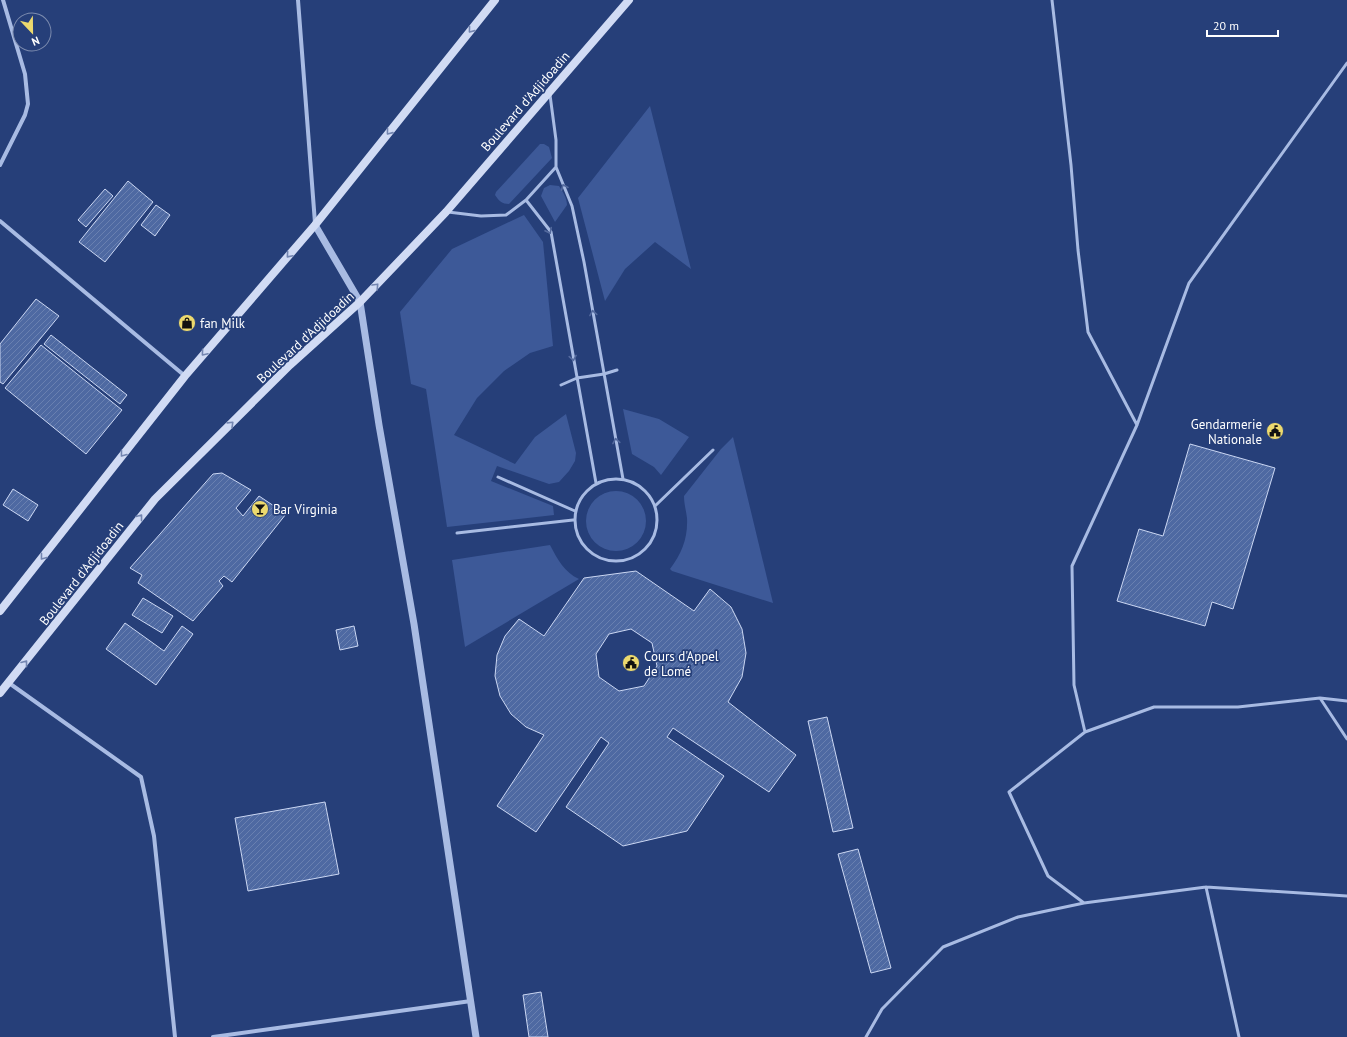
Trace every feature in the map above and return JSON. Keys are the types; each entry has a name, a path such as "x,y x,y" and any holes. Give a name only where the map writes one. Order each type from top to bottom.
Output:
{"main road":[{"path":"0,611 185,376 315,225 495,0"},
{"name":"Boulevard d'Adjidoadin","path":"0,693 155,499 290,365 360,302 446,212 629,0"}],"street":[{"path":"0,165 25,115 28,104 28,93 24,74 4,0"},
{"path":"298,0 315,225 360,302 379,425 414,624 476,1037"},
{"path":"0,221 185,376"},
{"path":"9,683 141,777 154,836 175,1037"},
{"path":"213,1037 471,1001"}],"lane":[{"path":"1052,0 1088,332 1137,425"},
{"path":"1085,732 1074,685 1072,566 1137,425 1189,283 1347,63"},
{"path":"549,91 556,140 556,167 572,206 584,262 623,479"},
{"path":"446,212 480,216 506,215 526,200 556,167"},
{"path":"526,200 551,232 596,483"},
{"path":"560,385 577,378 604,374 617,370"},
{"path":"655,506 713,450"},
{"path":"498,477 575,511"},
{"path":"607,479 623,479 631,481 641,487 649,495 655,506 657,517 656,528 652,540 645,549 636,556 625,560 613,561 601,559 582,545 576,535 573,520 575,511 579,500 586,491 596,483 607,479"},
{"path":"457,533 573,520"},
{"path":"1320,698 1347,739"},
{"path":"1084,903 1048,876 1009,792 1085,732 1154,706 1238,706 1320,698 1347,701"},
{"path":"1206,887 1239,1037"},
{"path":"866,1037 882,1009 943,947 1018,917 1084,903 1206,887 1347,896"}],"shaded area":[{"path":"650,106 691,269 655,242 625,269 605,301 578,198"},
{"path":"540,144 544,144 549,147 552,158 509,204 501,202 495,195 496,192"},
{"path":"550,185 559,186 567,202 567,205 555,222 541,196 544,188"},
{"path":"524,215 543,242 553,346 530,353 504,371 477,398 454,435 515,464 535,437 566,414 576,453 575,461 569,471 559,482 549,484 497,466 491,481 553,506 554,515 447,527 426,389 411,384 400,312 452,249"},
{"path":"623,409 659,419 689,437 661,475 654,467 632,454"},
{"path":"733,437 773,603 672,571 670,569 681,551 685,539 687,518 684,496 721,449"},
{"path":"616,491 633,496 641,504 646,521 641,538 633,546 616,551 599,546 591,538 586,521 591,504 599,496"},
{"path":"550,545 565,569 579,579 465,647 452,560"}],"building":[{"path":"128,181 153,202 105,262 79,242"},
{"path":"105,189 113,196 86,227 78,220"},
{"path":"156,205 170,215 155,236 141,225"},
{"path":"36,299 59,316 3,384 0,382 0,344"},
{"path":"51,335 127,395 120,404 44,344"},
{"path":"41,345 122,410 86,454 5,388"},
{"path":"1190,444 1275,468 1233,609 1212,602 1205,626 1117,601 1139,529 1163,536"},
{"path":"222,473 251,490 236,508 243,516 259,496 286,514 232,582 224,576 219,581 223,586 193,621 138,583 142,575 130,568 213,474"},
{"path":"13,489 38,505 28,521 3,505"},
{"path":"636,571 694,611 710,589 731,607 742,629 746,653 742,677 728,702 796,755 769,792 673,728 667,737 724,776 687,831 623,846 566,807 609,743 601,737 536,832 497,806 544,735 526,727 511,714 500,696 495,676 497,655 505,636 519,619 544,636 584,578","holes":["631,629 652,643 657,666 644,686 619,691 599,677 596,654 609,634"]},
{"path":"143,598 173,616 162,633 132,615"},
{"path":"125,623 164,651 182,626 193,634 156,685 106,649"},
{"path":"354,626 358,646 340,650 336,630"},
{"path":"827,717 853,828 833,832 808,721"},
{"path":"325,802 339,874 248,891 235,818"},
{"path":"858,849 891,968 871,973 838,854"},
{"path":"541,992 548,1037 529,1037 523,995"}],"place":[{"name":"fan Milk","path":"187,323"},
{"name":"Gendarmerie Nationale","path":"1275,431"},
{"name":"Bar Virginia","path":"260,509"},
{"name":"Cours d'Appel de Lomé","path":"631,663"}]}
